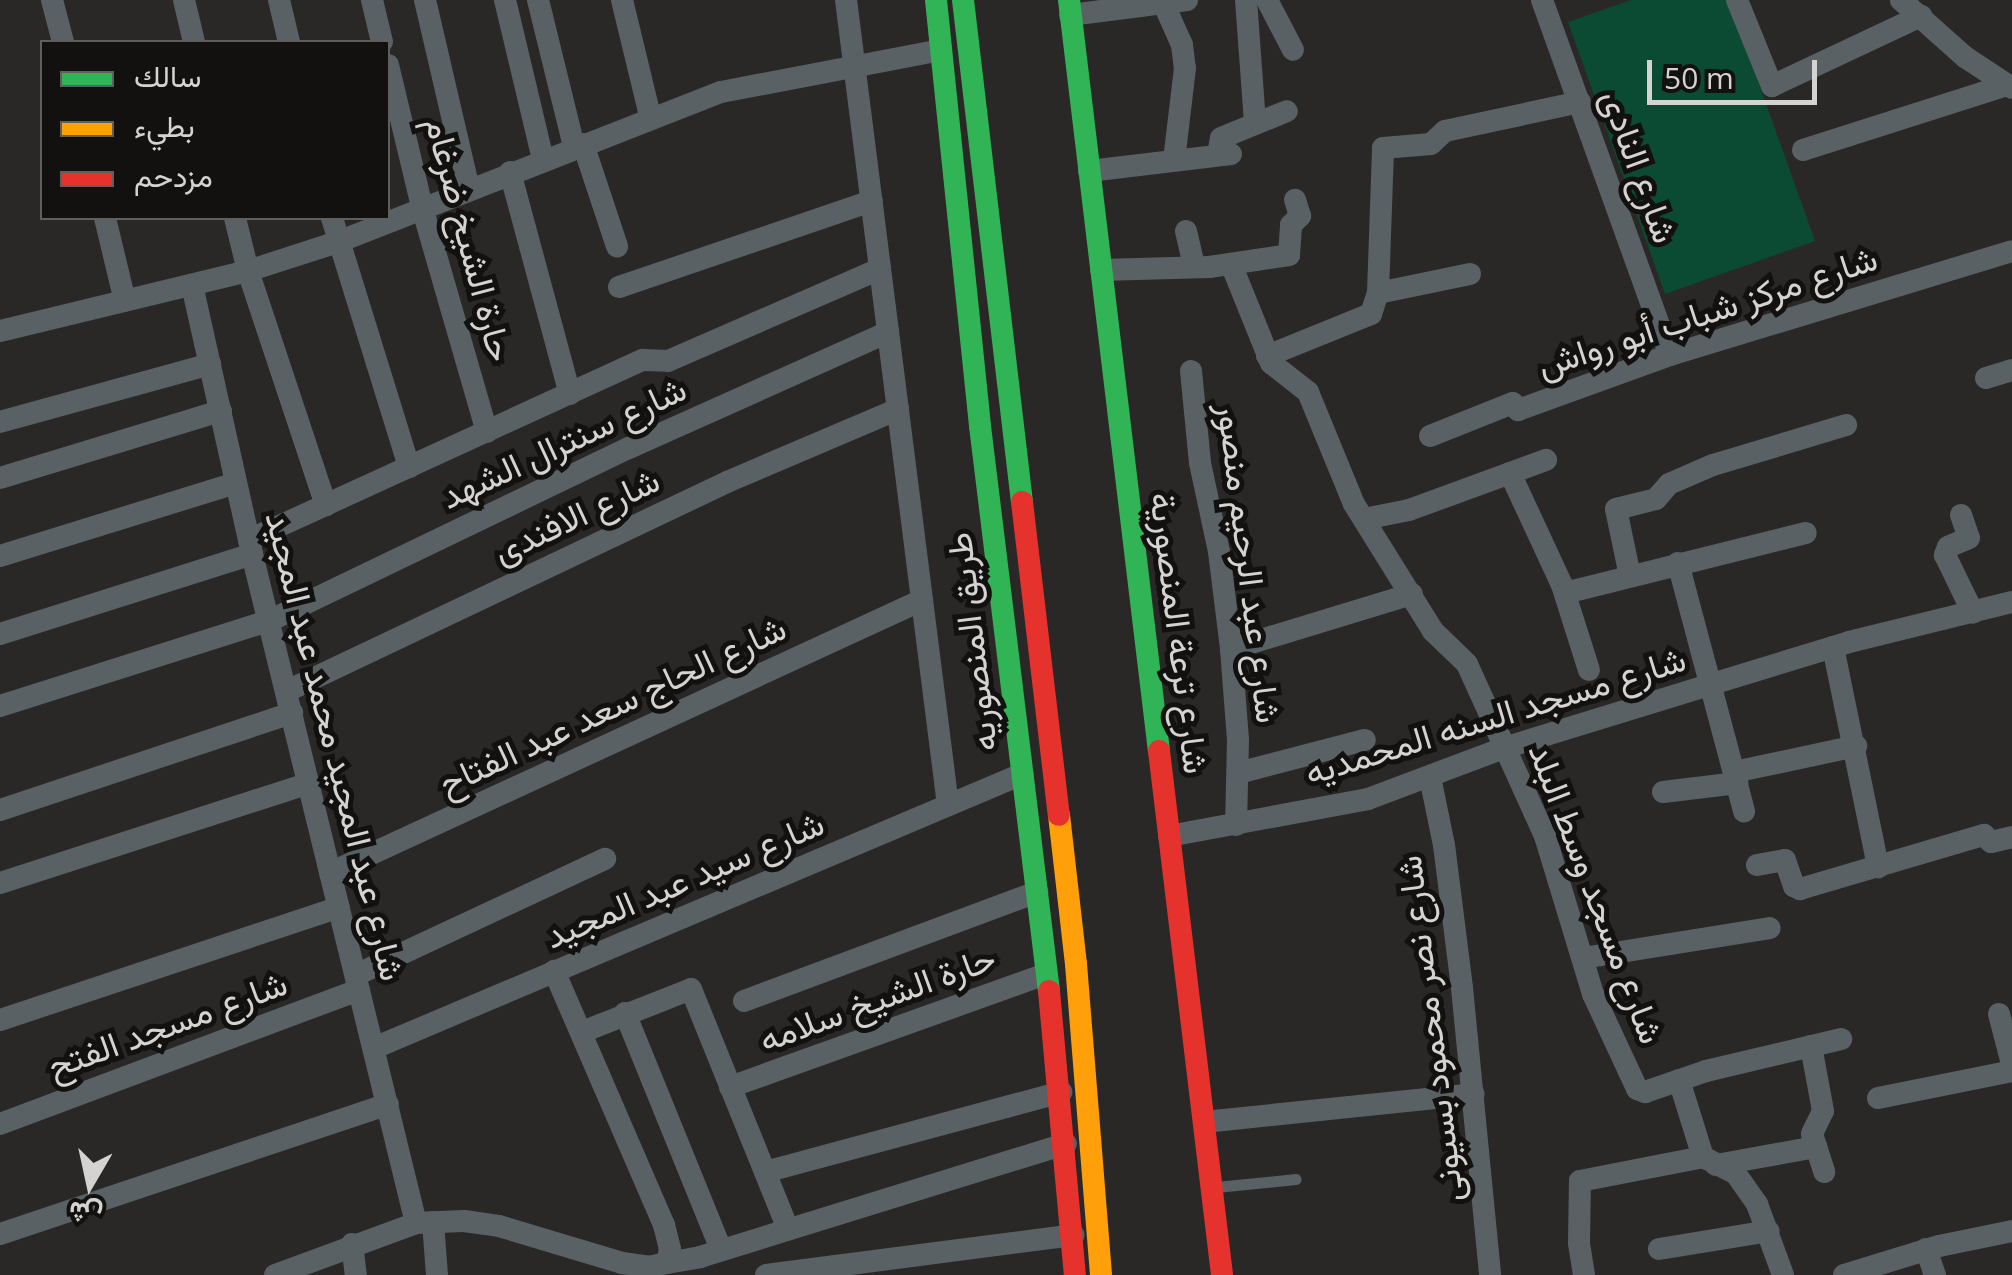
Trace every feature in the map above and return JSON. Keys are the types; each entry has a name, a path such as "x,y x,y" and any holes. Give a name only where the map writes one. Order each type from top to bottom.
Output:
{"main road":[{"name":"طريق المنصوريه","path":"936,0 980,426 1061,1092 1074,1275"},
{"name":"طريق المنصوريه","path":"963,0 1076,964 1101,1275"},
{"name":"شارع ترعة المنصورية","path":"1070,8 1222,1275"},
{"path":"980,426 1012,424"}],"street":[{"path":"52,0 62,40"},
{"path":"184,0 194,40"},
{"path":"279,0 289,40"},
{"path":"372,0 382,40"},
{"path":"425,0 469,189"},
{"path":"505,0 543,160"},
{"path":"538,0 578,146 616,246"},
{"path":"622,0 650,116"},
{"path":"846,0 948,805"},
{"path":"1246,0 1255,122"},
{"path":"1267,0 1293,50"},
{"name":"شارع النادى","path":"1542,0 1670,355"},
{"path":"1737,0 1772,86 1921,16"},
{"path":"1901,0 1966,57 2010,87"},
{"path":"1070,8 1171,1 1185,68 1174,160"},
{"path":"0,331 248,271 338,242 650,116 721,92 942,50"},
{"name":"حارة الشيخ ضرغام","path":"390,74 422,207 487,432"},
{"path":"1804,150 2010,87"},
{"path":"1267,356 1370,314 1378,293 1383,148 1432,144 1445,131 1580,102"},
{"path":"1089,171 1224,154 1220,140 1287,111"},
{"path":"510,172 570,394"},
{"path":"1101,270 1231,264 1291,253 1291,225 1300,216 1295,200"},
{"path":"619,288 872,201"},
{"path":"106,220 126,300"},
{"path":"236,220 248,271 326,505"},
{"path":"332,220 408,468"},
{"path":"1186,231 1194,267"},
{"name":"شارع مركز شباب أبو رواش","path":"1430,436 1513,403 1518,410 1670,355 2012,251"},
{"name":"شارع مسجد وسط البلد","path":"1231,264 1267,356 1278,371 1308,392 1364,518 1433,630 1467,664 1546,836 1593,994 1635,1085 1644,1092 1678,1080 1708,1161"},
{"path":"0,634 251,547 326,505 643,360 668,361 880,268"},
{"path":"1378,293 1470,274"},
{"name":"شارع عبد المجيد محمد عبد المجيد","path":"192,285 330,873 388,1104 437,1275"},
{"name":"شارع سنترال الشهد","path":"0,706 271,620 630,448 888,332"},
{"path":"0,422 210,364"},
{"path":"1986,378 2012,370"},
{"name":"شارع عبد الرحيم منصور","path":"1191,372 1200,464 1218,552 1231,649 1238,773 1236,824"},
{"name":"شارع الافندى","path":"0,810 289,702 728,482 898,409"},
{"path":"0,478 221,411"},
{"path":"1630,576 1616,508 1656,499 1669,484 1713,464 1846,425"},
{"path":"1364,518 1410,510 1546,460"},
{"path":"1510,473 1565,592 1589,670"},
{"path":"0,556 236,483"},
{"path":"1961,515 1969,538 1951,546 1945,556 1972,613"},
{"path":"1565,592 1806,534"},
{"path":"1678,563 1744,810"},
{"path":"1231,649 1412,594"},
{"name":"شارع الحاج سعد عبد الفتاح","path":"330,873 922,600"},
{"name":"شارع مسجد السنه المحمديه","path":"1169,836 1340,806 1504,748 1833,647 2012,602"},
{"path":"1833,647 1878,867"},
{"path":"1238,773 1365,740"},
{"path":"1663,792 1736,778 1856,746"},
{"name":"شارع سيد عبد المجيد","path":"374,1048 1022,774"},
{"name":"شارع نصر محمود بسيونى","path":"1430,776 1444,845 1474,1094 1490,1275"},
{"path":"0,883 309,783"},
{"path":"1757,865 1785,860 1794,886 1800,888 1984,835 1991,842 2012,837"},
{"name":"شارع مسجد الفتح","path":"0,1124 358,983 604,859"},
{"path":"744,1002 1037,892"},
{"path":"0,1020 339,907"},
{"path":"1583,958 1770,928"},
{"path":"554,972 664,1225 670,1249 667,1262"},
{"name":"حارة الشيخ سلامه","path":"730,1087 1046,974"},
{"path":"582,1032 690,989 788,1229"},
{"path":"625,1013 721,1250"},
{"path":"1878,1098 2012,1068 2000,1014"},
{"path":"1678,1080 1841,1039"},
{"path":"1812,1046 1822,1111 1813,1129 1824,1172"},
{"path":"766,1172 1061,1092"},
{"path":"1204,1122 1474,1094"},
{"path":"0,1234 388,1104"},
{"path":"275,1275 352,1244 424,1223 500,1226 622,1263 649,1267 721,1250 1066,1144"},
{"path":"1584,1275 1578,1244 1580,1181 1816,1147"},
{"path":"1708,1161 1736,1174 1769,1232 1783,1275"},
{"path":"1844,1275 1926,1250 2012,1231"},
{"path":"1659,1249 1769,1232"},
{"path":"766,1275 1073,1236"},
{"path":"352,1244 356,1275"},
{"path":"1926,1250 1935,1275"},
{"path":"667,1262 704,1275"}],"lane":[{"path":"1212,1188 1296,1179"}],"green space":[{"path":"1631,0 1729,0 1815,241 1665,294 1568,22"}],"traffic: fast":[{"path":"936,0 980,426 1049,991"},
{"path":"963,0 1022,502"},
{"path":"1069,0 1159,751"}],"traffic: slow":[{"path":"1059,815 1076,964 1101,1275"}],"traffic: jam":[{"path":"1022,502 1059,815"},
{"path":"1159,751 1222,1275"},
{"path":"1049,991 1075,1275"}]}
